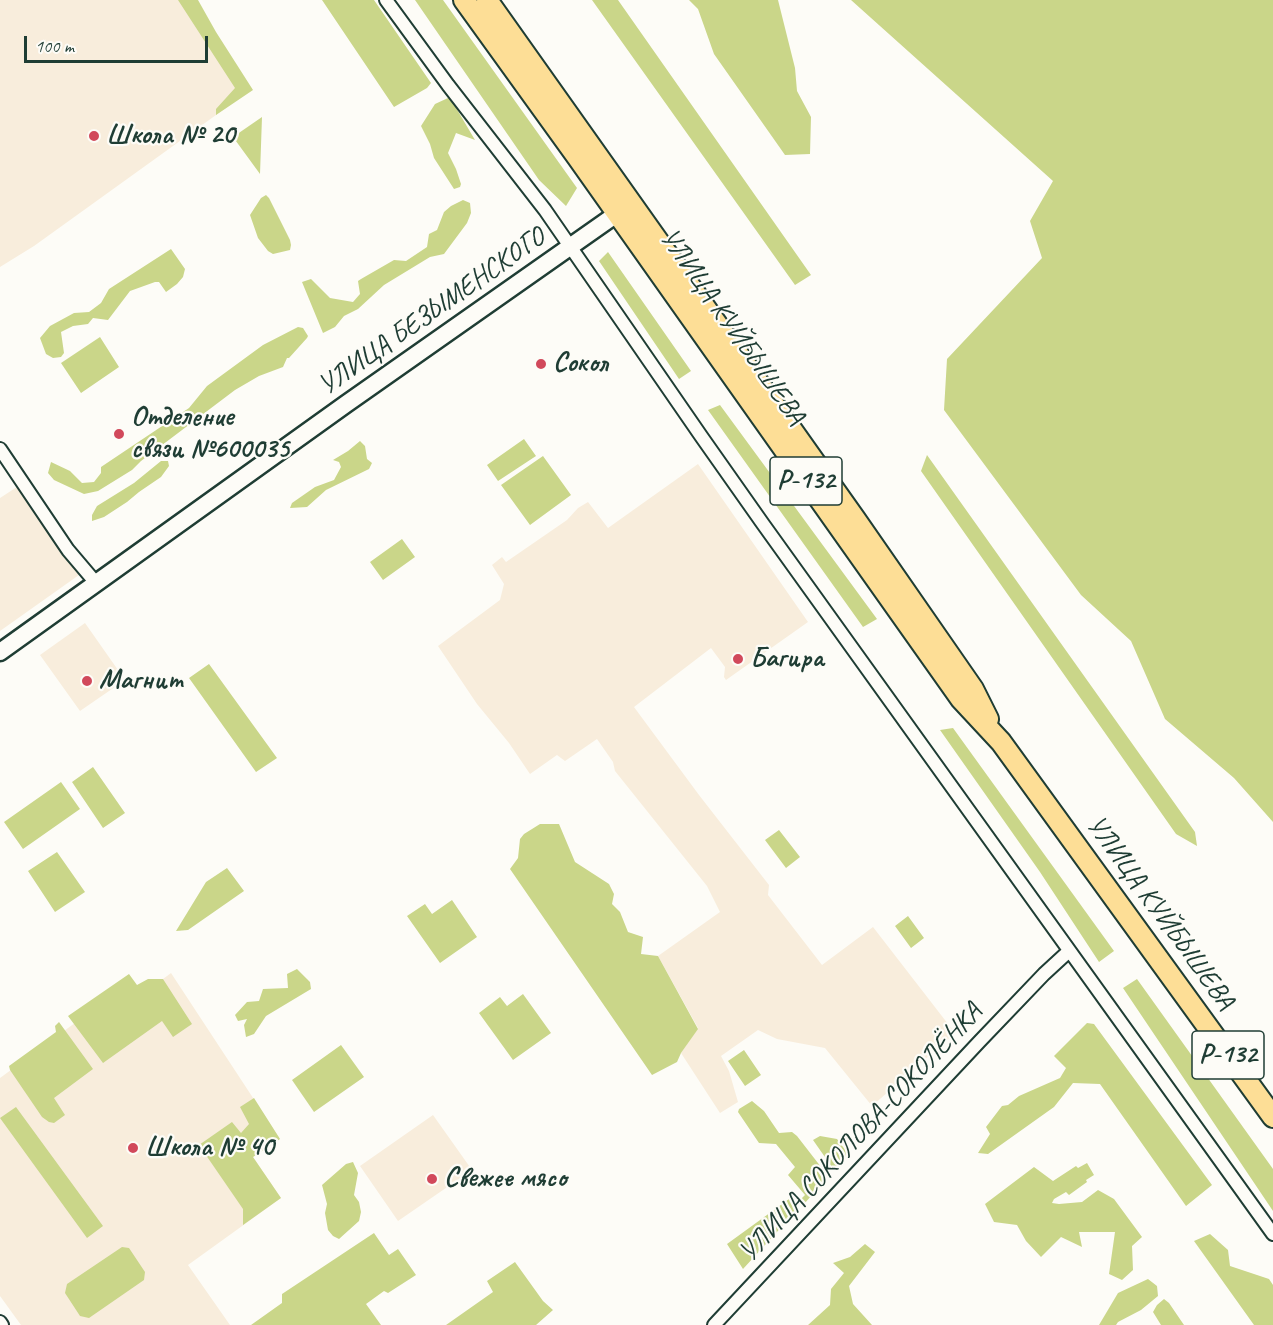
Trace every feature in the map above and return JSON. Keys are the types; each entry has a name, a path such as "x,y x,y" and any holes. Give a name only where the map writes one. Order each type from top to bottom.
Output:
{"highway":[{"name":"УЛИЦА КУЙБЫШЕВА","path":"464,0 624,209 855,519 973,688 1001,742 1273,1117"},
{"name":"УЛИЦА КУЙБЫШЕВА","path":"487,0 624,209"}],"main road":[{"name":"УЛИЦА БЕЗЫМЕНСКОГО","path":"0,652 624,209"}],"street":[{"path":"386,0 448,86 545,210 701,436 1273,1234"},
{"path":"0,449 68,550 96,583"},
{"name":"УЛИЦА СОКОЛОВА-СОКОЛЁНКА","path":"714,1325 883,1143 1044,974 1069,951"}],"shaded area":[{"name":"Школа № 20","path":"0,0 187,0 248,92 34,246 0,267"},
{"path":"698,464 808,622 726,680 725,667 711,648 634,707 769,885 768,895 822,965 873,927 955,1033 872,1106 825,1048 777,1039 758,1030 721,1056 729,1071 738,1102 720,1113 681,1053 698,1028 658,956 720,912 707,886 615,771 613,762 597,739 565,761 557,755 530,774 509,743 477,704 438,646 500,600 504,584 492,565 502,557 506,562 567,520 578,508 588,502 608,528"},
{"path":"20,485 79,575 0,631 0,498"},
{"path":"85,623 125,680 80,711 40,655"},
{"name":"Школа № 40","path":"171,973 280,1139 253,1157 281,1198 188,1265 230,1325 21,1325 0,1296 0,1078 113,995 123,1009"},
{"path":"433,1115 472,1170 398,1221 360,1166"}],"green space":[{"path":"178,0 198,0 253,90 216,115 216,109 235,88"},
{"path":"322,0 374,0 431,83 427,88 394,107"},
{"path":"415,0 443,0 577,188 566,206 539,180"},
{"path":"592,0 618,0 811,275 795,285"},
{"path":"689,0 778,0 795,68 797,91 811,117 810,154 785,155 714,54 698,9"},
{"path":"851,0 1273,0 1273,822 1234,778 1165,719 1131,641 1081,595 944,410 947,359 1042,258 1030,221 1053,181"},
{"path":"448,98 475,140 456,133 448,153 461,184 460,187 454,189 434,158 421,126 435,104"},
{"path":"262,117 260,174 233,137"},
{"path":"266,195 290,240 290,250 273,254 258,238 250,215 261,198"},
{"path":"463,200 470,203 471,213 467,223 444,254 430,257 384,285 358,309 344,316 335,327 323,333 302,282 311,279 330,298 353,302 360,294 358,281 394,260 406,261 427,247 429,234 437,230 444,212"},
{"path":"171,249 185,269 183,277 177,284 166,292 159,282 130,291 108,320 93,318 88,324 73,326 61,332 64,353 61,357 53,358 46,354 40,338 50,326 74,313 89,312 101,303 109,289"},
{"path":"608,252 691,371 679,379 599,261"},
{"path":"298,327 303,328 308,336 287,358 283,367 259,376 235,390 132,470 98,491 84,494 54,480 48,473 51,462 70,471 82,483 94,482 101,473 101,467 189,408 207,386 263,345"},
{"path":"100,337 119,367 81,393 61,363"},
{"path":"720,405 877,619 863,627 708,410"},
{"path":"524,439 536,456 498,481 487,465"},
{"path":"360,441 365,446 367,459 372,463 369,469 326,490 307,507 290,508 292,503 315,487 334,480 341,467 339,462 333,460"},
{"path":"927,455 1195,832 1197,846 1176,834 921,471"},
{"path":"543,456 571,495 530,525 501,485"},
{"path":"161,461 168,461 169,466 161,477 104,517 92,521 92,515 97,506 134,483"},
{"path":"402,539 415,557 383,580 370,562"},
{"path":"209,664 277,758 256,772 189,678"},
{"path":"953,728 1114,951 1099,962 1040,872 940,730"},
{"path":"93,767 125,813 103,828 72,782"},
{"path":"61,782 80,809 23,849 4,822"},
{"path":"540,824 559,824 575,862 609,884 614,894 612,904 620,912 628,932 643,937 641,954 658,956 698,1029 677,1062 652,1075 510,869 518,858 520,839"},
{"path":"779,830 800,857 786,868 765,840"},
{"path":"57,852 85,892 55,912 28,871"},
{"path":"227,868 244,891 188,930 176,931 206,882"},
{"path":"452,900 477,937 440,963 407,916 425,904 432,914"},
{"path":"908,916 924,938 911,948 895,926"},
{"path":"297,969 310,982 311,989 266,1016 254,1034 246,1037 244,1025 247,1019 238,1021 235,1015 247,1002 259,1001 263,989 288,988 287,974"},
{"path":"129,974 137,985 148,979 163,979 192,1024 173,1037 162,1021 103,1063 68,1016"},
{"path":"1137,979 1273,1169 1273,1211 1123,988"},
{"path":"523,994 551,1033 513,1060 479,1013 500,997 507,1006"},
{"path":"59,1022 93,1069 54,1098 65,1115 54,1123 42,1117 9,1066 56,1032 55,1026"},
{"path":"1087,1023 1094,1024 1212,1185 1186,1206 1100,1084 1073,1083 1054,1107 988,1154 978,1153 990,1134 986,1127 1002,1106 1060,1078 1066,1068 1054,1056"},
{"path":"341,1045 364,1077 314,1112 292,1080"},
{"path":"744,1050 761,1075 745,1086 728,1061"},
{"path":"254,1098 280,1139 253,1157 281,1198 243,1225 243,1209 199,1145 232,1122 241,1133 249,1124 240,1107"},
{"path":"752,1101 764,1111 779,1133 792,1132 797,1136 828,1176 805,1203 801,1199 805,1195 788,1175 795,1167 776,1144 759,1143 738,1112"},
{"path":"16,1107 103,1226 87,1238 0,1118"},
{"path":"820,1136 837,1139 849,1155 834,1170 813,1140"},
{"path":"353,1162 358,1173 354,1195 359,1202 361,1212 359,1221 339,1239 328,1230 325,1213 327,1204 322,1185 346,1164"},
{"path":"1087,1163 1094,1175 1069,1195 1066,1192 1054,1199 1052,1203 1082,1202 1098,1190 1114,1199 1142,1237 1132,1246 1133,1270 1122,1280 1109,1274 1115,1232 1079,1232 1082,1247 1061,1237 1041,1257 1026,1241 1017,1225 994,1222 985,1204 1034,1167 1053,1181 1076,1166 1078,1168"},
{"path":"789,1199 798,1209 743,1269 727,1244"},
{"path":"374,1233 389,1255 398,1249 416,1275 388,1293 384,1291 366,1304 381,1325 251,1325 282,1303 282,1294"},
{"path":"1210,1234 1228,1250 1230,1266 1269,1279 1273,1285 1273,1325 1254,1325 1194,1241"},
{"path":"865,1244 875,1252 849,1286 853,1304 872,1325 808,1325 830,1305 831,1289 844,1273 833,1263 850,1257"},
{"path":"122,1247 129,1248 145,1272 144,1280 89,1318 80,1316 65,1293 67,1284"},
{"path":"515,1262 543,1301 553,1310 536,1325 446,1325 493,1292 487,1281"},
{"path":"1148,1279 1157,1286 1158,1296 1141,1310 1116,1325 1099,1325 1118,1293"},
{"path":"1164,1299 1184,1325 1161,1325 1153,1312"}],"place":[{"name":"Школа № 20","path":"94,136"},
{"name":"Сокол","path":"541,364"},
{"name":"Отделение связи №600035","path":"119,434"},
{"name":"Багира","path":"738,659"},
{"name":"Магнит","path":"87,681"},
{"name":"Школа № 40","path":"133,1148"},
{"name":"Свежее мясо","path":"432,1179"}]}
